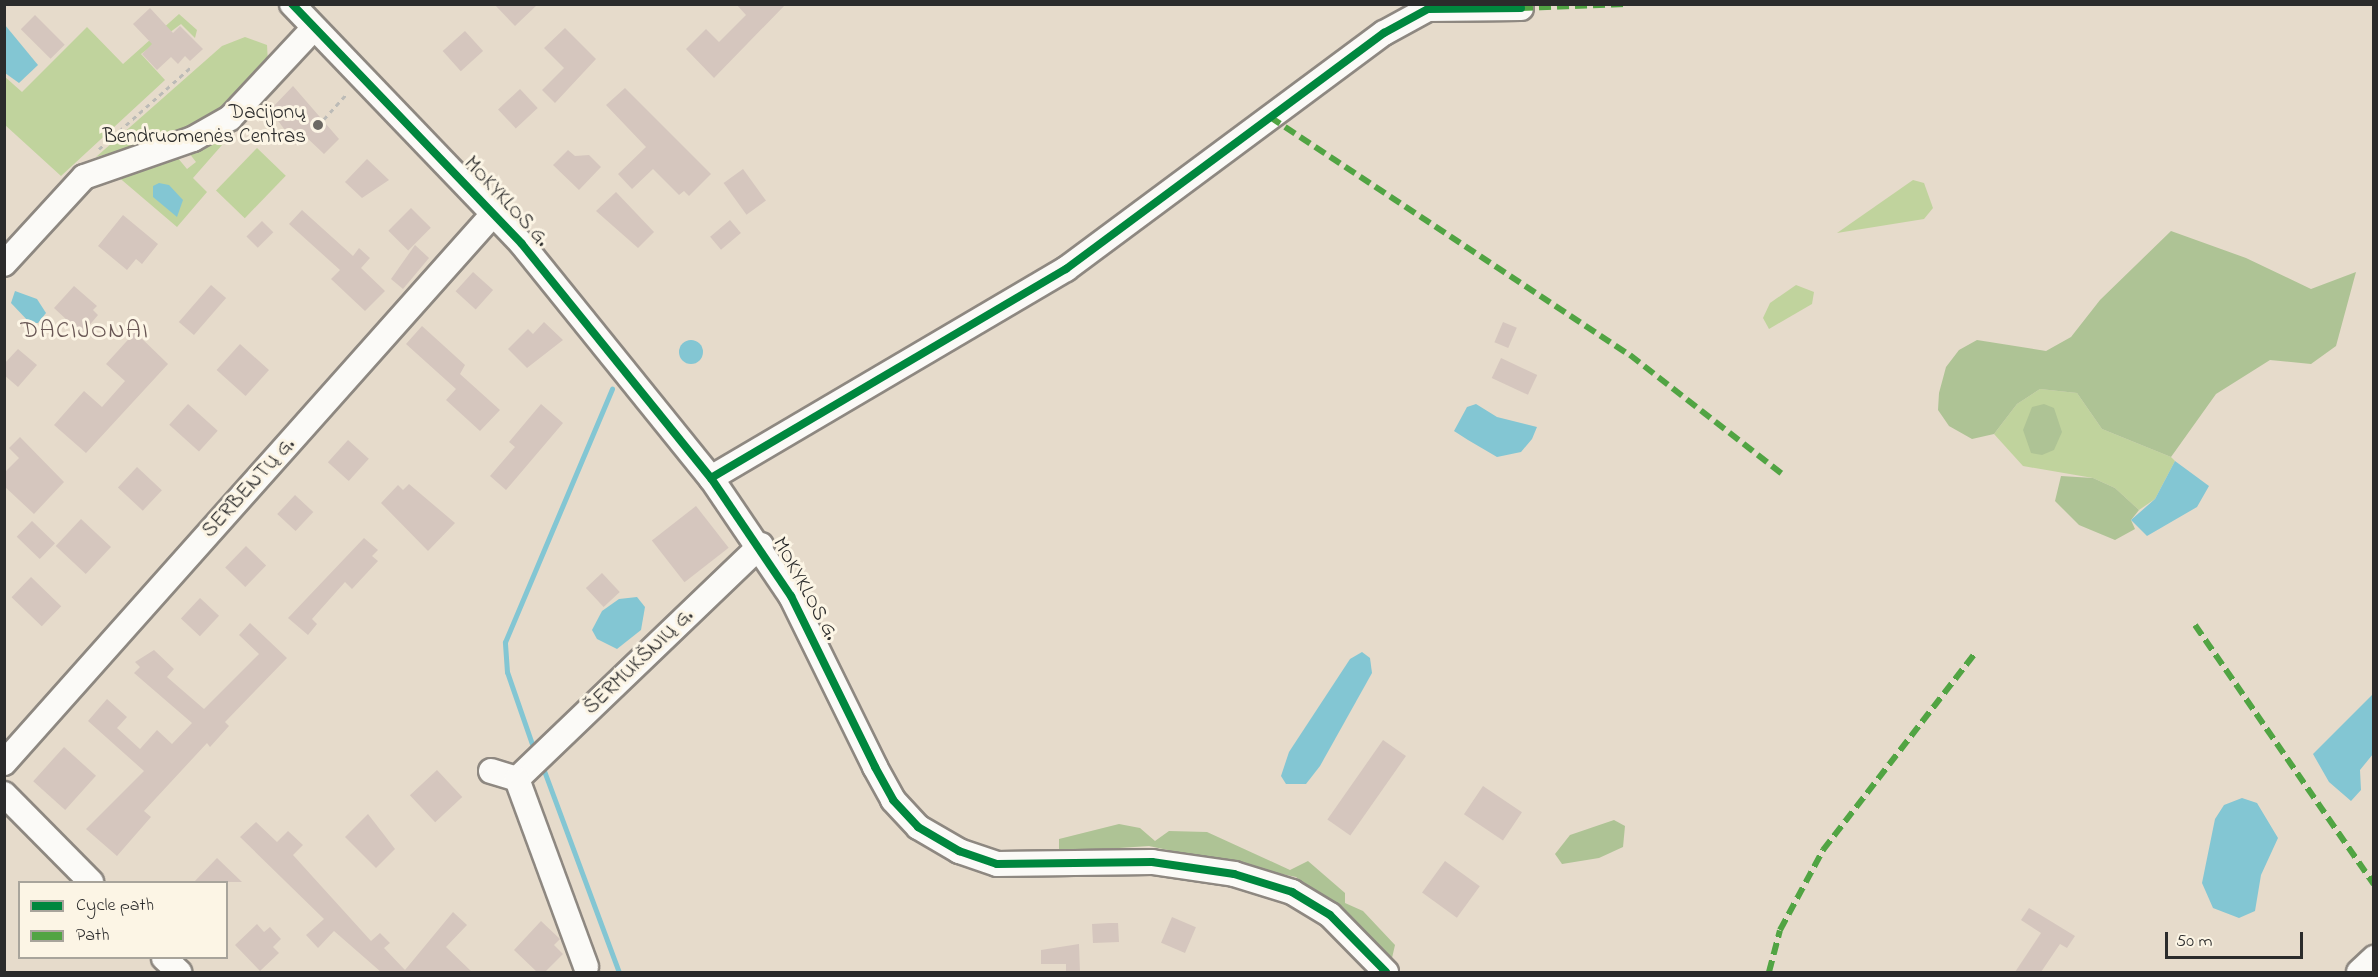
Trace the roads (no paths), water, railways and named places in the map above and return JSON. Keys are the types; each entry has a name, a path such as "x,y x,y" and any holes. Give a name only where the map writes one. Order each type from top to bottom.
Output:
{"street":[{"name":"MOKYKLOS G.","path":"292,4 494,213 711,478 761,545 893,800 933,838 979,859 1023,867 1152,862 1234,874 1292,892 1330,915 1386,972"},
{"path":"711,478 1056,275 1384,33 1428,9 1521,8"},
{"path":"4,264 84,177 193,139 230,118 314,28"},
{"name":"SERBENTŲ G.","path":"4,763 494,213"},
{"name":"ŠERMUKŠNIŲ G.","path":"517,779 761,545"},
{"path":"491,771 517,779 586,967"},
{"path":"4,794 90,881"},
{"path":"2358,972 2373,958"},
{"path":"166,959 179,972"}],"water":[{"path":"5,25 38,65 19,83 5,73"},
{"path":"159,183 169,185 183,200 177,217 153,197 153,186"},
{"path":"15,291 37,299 46,313 38,323 30,323 11,303"},
{"path":"691,340 700,343 703,352 700,361 691,364 682,361 679,352 682,343"},
{"path":"1476,404 1497,417 1537,427 1532,439 1521,452 1497,457 1454,431 1467,407"},
{"path":"2175,461 2209,486 2197,507 2147,536 2131,520 2155,499"},
{"path":"637,597 645,607 641,630 617,649 597,639 592,630 602,611 619,599"},
{"path":"1362,652 1370,658 1372,673 1320,766 1306,784 1286,784 1281,776 1289,752 1350,659"},
{"path":"2373,694 2373,754 2360,770 2361,790 2351,801 2329,782 2313,754"},
{"path":"2242,798 2257,803 2278,838 2261,875 2255,911 2239,918 2213,908 2202,883 2215,819 2224,805"}],"waterway":[{"path":"532,744 507,672 505,642 612,389"},
{"path":"543,768 619,972"}],"place":[{"name":"Dacijonų Bendruomenės Centras","path":"318,125"}],"district":[{"name":"DACIJONAI","path":"85,332"}]}
